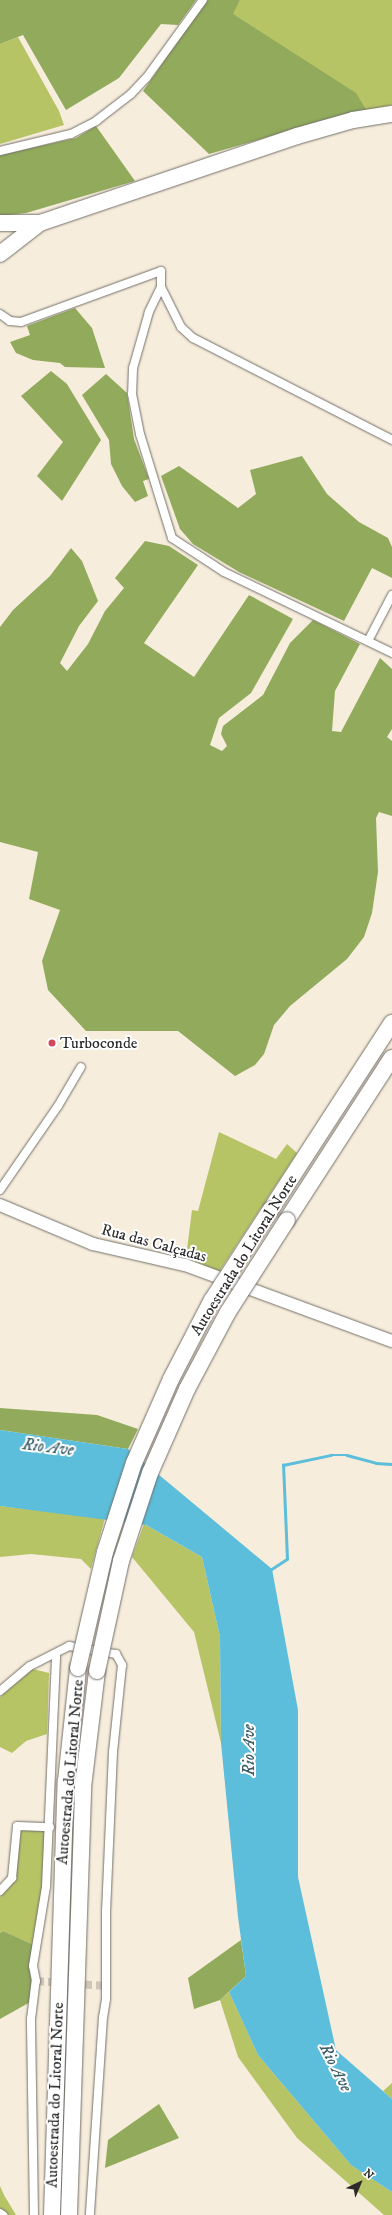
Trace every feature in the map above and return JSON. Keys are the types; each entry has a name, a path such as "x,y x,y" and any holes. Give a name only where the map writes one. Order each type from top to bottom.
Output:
{"highway":[{"path":"0,223 40,223 297,136 353,120 392,114"},
{"path":"0,254 40,223"},
{"name":"Autoestrada do Litoral Norte","path":"52,2215 65,1788 78,1668 105,1552 134,1463 171,1379 212,1300 392,1023"},
{"name":"Autoestrada do Litoral Norte","path":"69,2215 83,1787 97,1671 121,1561 150,1473 187,1388 224,1319 392,1058"}],"main road":[{"name":"Rua das Calçadas","path":"0,1205 93,1244 185,1265 392,1341"}],"street":[{"path":"0,151 71,134 96,121 131,94 148,77 202,0"},
{"path":"0,314 10,321 20,322 161,271 161,287 149,312 133,368 132,394 140,434 172,538 224,572 392,653"},
{"path":"161,287 181,327 193,338 392,440"},
{"path":"368,641 392,595"},
{"path":"0,1190 58,1106 81,1067"},
{"path":"0,1691 30,1666 56,1654 68,1646 116,1654 122,1665 113,1752 106,1910 106,1999 103,2018 90,2215"},
{"path":"34,2215 31,2019 36,1981 33,1966 46,1894 50,1827 51,1718 56,1654"},
{"path":"0,1891 12,1878 17,1826 50,1827"}],"green space":[{"path":"0,0 196,0 178,25 161,24 119,78 66,110 23,35 0,44"},
{"path":"207,0 240,0 233,14 356,93 367,111 323,121 209,154 143,91"},
{"path":"240,0 392,0 392,105 367,111 232,14"},
{"path":"18,37 59,111 64,125 0,144 0,44"},
{"path":"96,126 135,181 26,213 0,216 0,155 76,138"},
{"path":"75,308 92,328 105,368 65,367 60,363 33,360 16,353 10,342 30,335 27,326"},
{"path":"51,371 67,384 101,440 62,501 37,476 63,442 21,396"},
{"path":"106,374 127,393 134,439 149,479 143,481 148,496 135,502 122,486 111,464 109,440 82,395"},
{"path":"302,456 327,494 359,522 388,538 392,547 392,578 372,568 344,621 239,572 193,544 180,529 161,476 179,466 238,508 256,494 250,470"},
{"path":"145,541 169,546 198,565 144,643 194,677 249,595 293,619 251,693 219,718 210,745 222,751 227,746 221,734 223,726 263,695 290,643 313,620 360,644 335,691 332,731 341,732 380,658 392,669 392,729 387,737 392,741 392,816 379,812 376,818 378,872 372,913 364,937 347,959 290,1006 274,1025 264,1054 255,1065 235,1076 178,1031 86,1031 48,990 42,961 60,910 29,899 38,852 0,842 0,627 13,610 50,576 71,548 82,561 98,601 79,626 60,663 67,671 88,644 105,611 124,588 115,578"},
{"path":"219,1132 276,1159 287,1144 297,1153 219,1272 186,1257 192,1210 198,1211"},
{"path":"0,1408 97,1415 138,1429 128,1449 0,1430"},
{"path":"0,1506 105,1518 91,1569 81,1559 31,1554 0,1557"},
{"path":"144,1524 202,1557 220,1637 221,1743 194,1632 132,1557"},
{"path":"33,1669 49,1673 47,1734 26,1741 12,1753 0,1747 0,1697"},
{"path":"26,1828 44,1829 48,1833 45,1882 34,1945 3,1931 0,1933 0,1897 15,1878 19,1832"},
{"path":"3,1931 34,1945 29,1964 33,1980 32,2001 0,2019 0,1933"},
{"path":"241,1940 246,1976 220,2000 194,2009 188,1978"},
{"path":"229,1992 258,2055 351,2165 392,2192 392,2215 384,2215 297,2138 238,2057 220,2000"},
{"path":"392,2083 392,2099 383,2091"},
{"path":"159,2104 179,2138 105,2168 108,2140"},
{"path":"0,2186 16,2215 8,2215 0,2210"}],"water":[{"name":"Rio Ave","path":"0,1430 128,1449 272,1569 298,1710 298,1877 336,2050 392,2099 392,2192 351,2165 258,2055 229,1992 246,1976 238,1917 221,1743 220,1637 202,1557 146,1525 0,1506"}],"waterway":[{"path":"270,1570 287,1559 283,1465 331,1455 347,1455 376,1463 392,1464"}],"tunnel":[{"path":"36,1981 106,1986"}],"place":[{"name":"Turboconde","path":"52,1043"}]}
